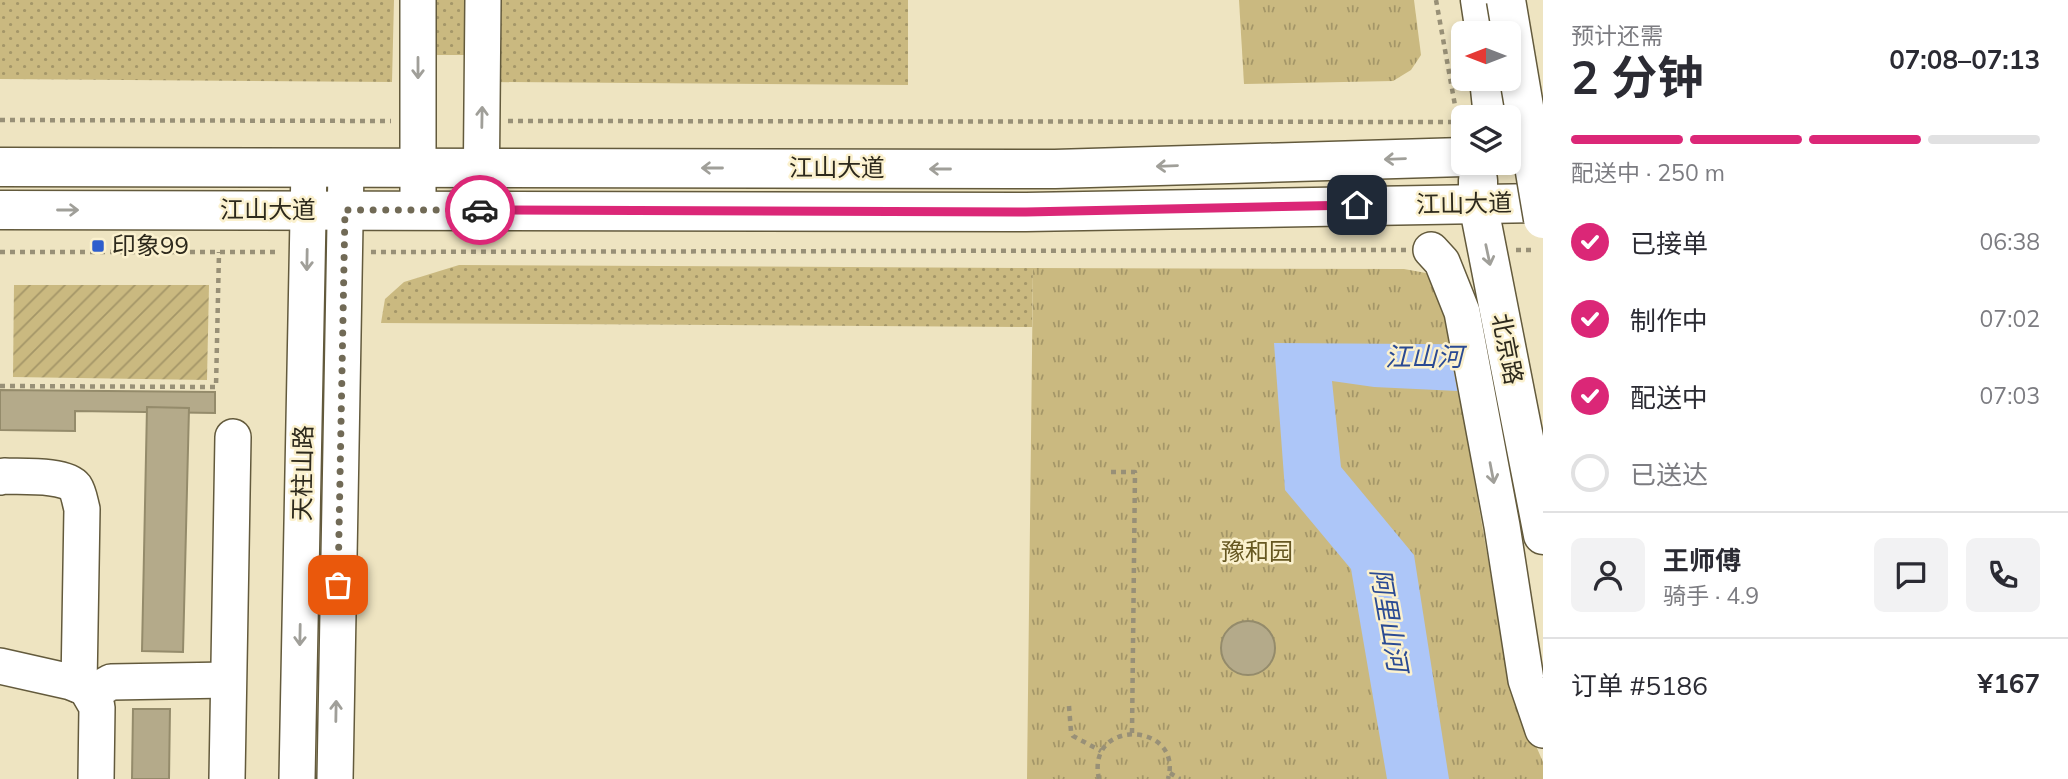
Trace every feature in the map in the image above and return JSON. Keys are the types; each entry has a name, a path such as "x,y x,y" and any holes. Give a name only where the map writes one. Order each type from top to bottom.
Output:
{"main road":[{"path":"1480,0 1483,21"},
{"path":"1506,0 1543,219"},
{"name":"江山大道","path":"0,167 1055,169 1451,132"},
{"name":"江山大道","path":"1521,157 1543,158"},
{"name":"北京路","path":"1478,175 1478,203 1543,535"},
{"name":"江山大道","path":"0,209 1026,212 1543,203"}],"street":[{"path":"418,0 418,210"},
{"path":"481,210 483,0"},
{"name":"天柱山路","path":"309,167 344,252 335,779"},
{"name":"天柱山路","path":"297,779 307,252 346,168"},
{"path":"1431,250 1442,262 1462,312 1502,526 1526,680 1543,730"},
{"path":"227,779 233,437"},
{"path":"0,477 57,479 69,482 76,489 82,509 84,689 97,707 96,779"},
{"path":"0,666 84,689 111,682 228,680"}],"path":[{"path":"1436,0 1463,105"},
{"path":"0,120 418,121"},
{"path":"482,121 1451,130"},
{"path":"344,252 1431,250"},
{"path":"0,386 216,387 219,252"},
{"path":"0,253 307,252"},
{"path":"1111,472 1135,472 1132,733"},
{"path":"1069,706 1070,732 1101,751"},
{"path":"1099,779 1098,763 1101,751 1120,735 1132,733 1156,740 1169,761 1169,776 1180,779"}],"green space":[{"path":"0,0 394,0 392,82 0,79"},
{"path":"429,0 468,0 468,55 429,55"},
{"path":"492,0 908,0 908,85 491,82"},
{"path":"1239,0 1414,0 1421,55 1411,70 1393,81 1244,84"},
{"path":"459,265 1033,268 1032,327 381,323 385,299 404,282"},
{"name":"豫和园","path":"1033,268 1404,269 1426,273 1442,294 1510,686 1543,762 1543,779 1027,779"},
{"path":"14,285 209,285 207,380 13,377"}],"water":[{"path":"1274,343 1543,345 1543,395 1374,387 1332,381 1341,467 1414,555 1449,779 1387,779 1351,569 1285,490"}],"pier":[{"path":"1448,341 1543,342 1543,398 1458,394"}],"building":[{"path":"0,390 215,392 215,413 75,411 75,431 0,430"},
{"path":"147,407 189,408 183,652 142,651"},
{"path":"1253,621 1263,625 1271,633 1275,648 1271,663 1263,671 1243,675 1233,671 1225,663 1221,643 1225,633 1233,625"},
{"path":"133,709 170,709 169,779 132,779"}],"way so far":[{"path":"338,585 345,210 480,210"}],"place":[{"name":"印象99","path":"98,246"}],"route":[{"path":"480,210 1026,212 1357,205"}],"water label":[{"name":"江山河","path":"1424,357"},
{"name":"阿里山河","path":"1389,620"}]}
